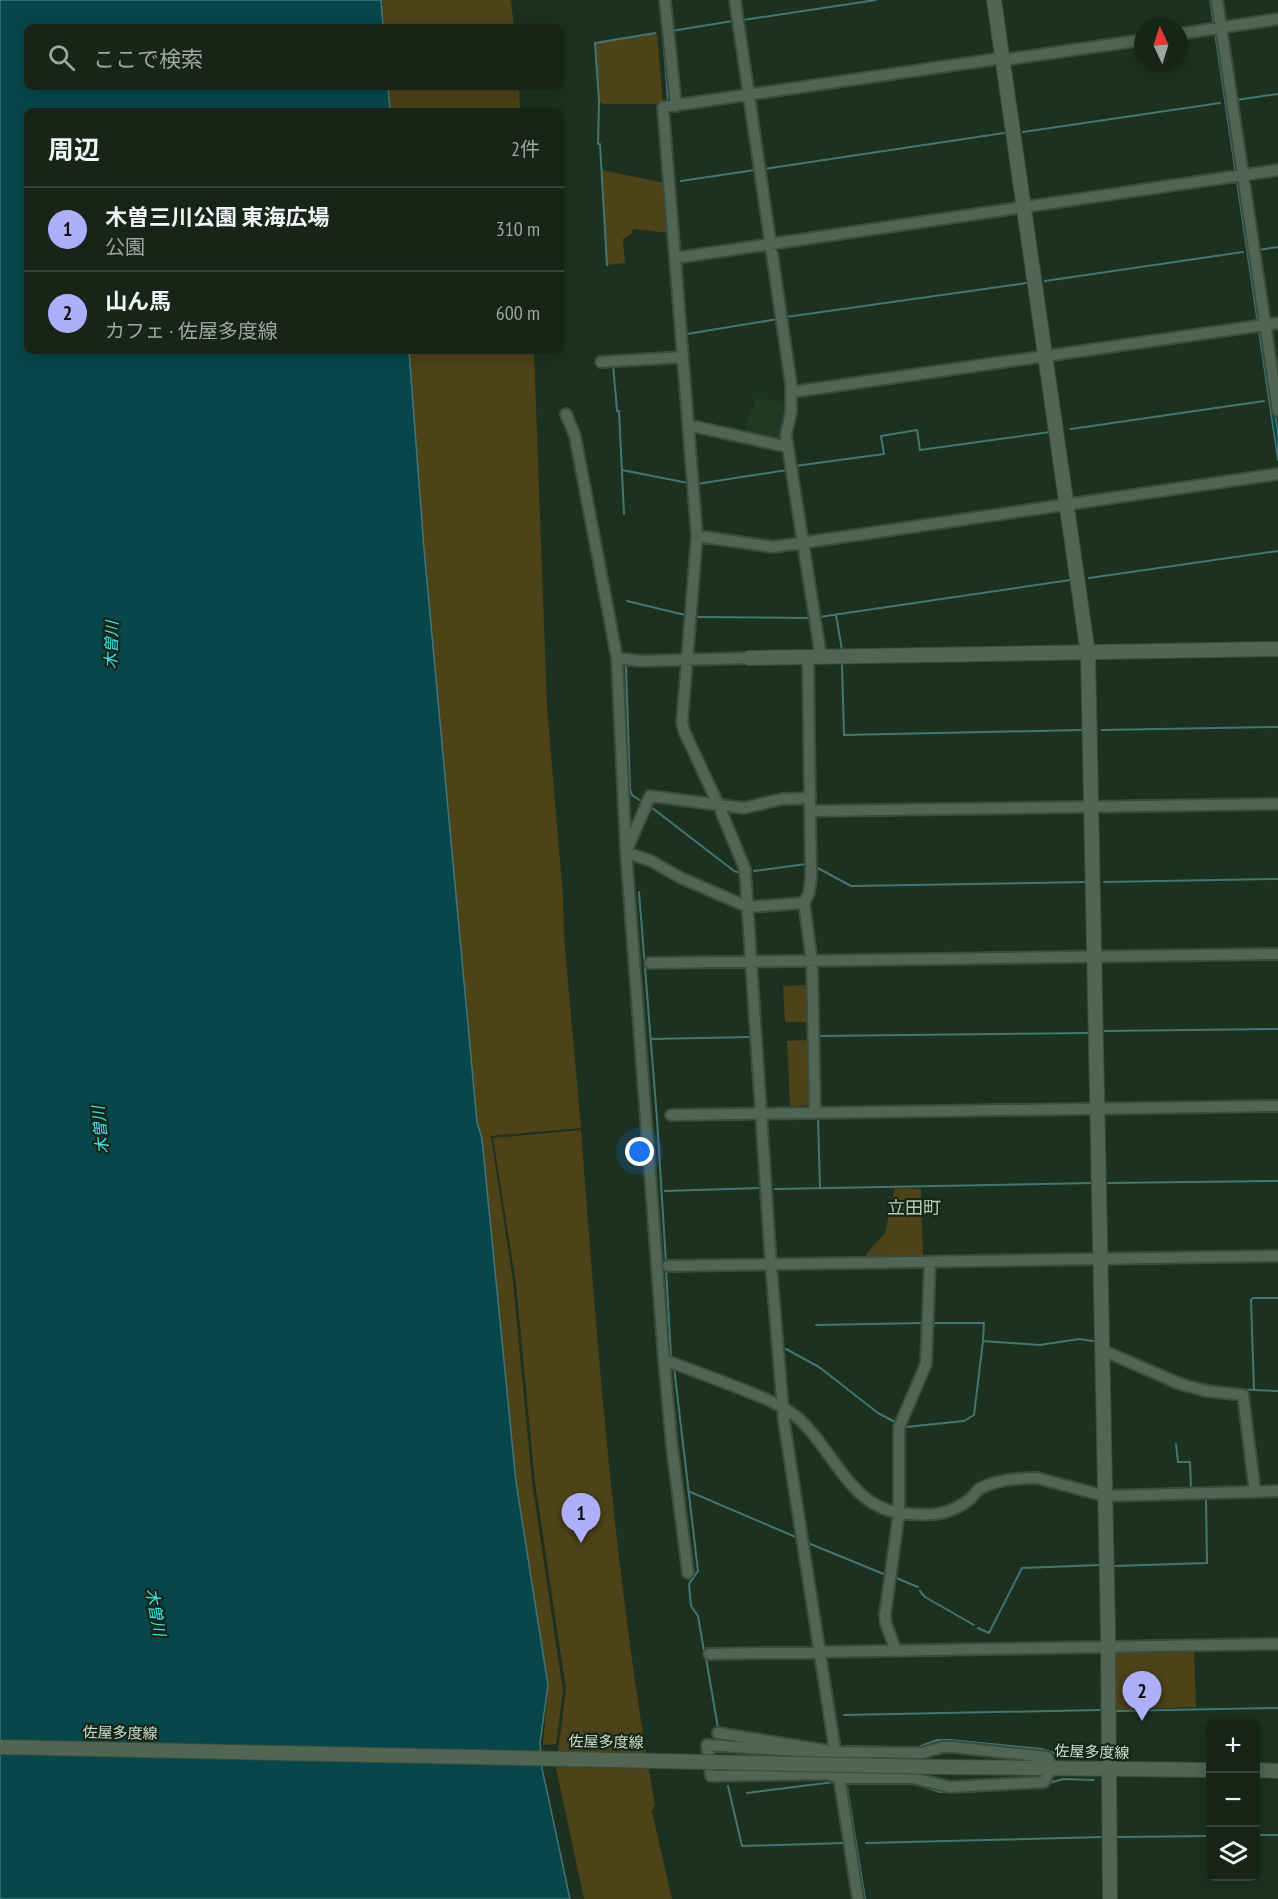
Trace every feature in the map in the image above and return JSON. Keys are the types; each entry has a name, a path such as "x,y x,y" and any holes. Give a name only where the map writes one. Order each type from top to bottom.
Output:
{"street":[{"path":"665,0 670,107"},
{"path":"735,0 792,392 786,435 803,543 815,657 810,798 811,878 809,892 804,903 812,962 815,1113"},
{"path":"994,0 1088,654 1096,956 1110,1899"},
{"path":"1217,0 1218,29 1261,325 1278,411"},
{"path":"1188,33 1278,20"},
{"path":"858,1899 783,1407 771,1265 745,869 684,731 682,709 699,536 692,427 683,357 678,258 663,107 1134,41"},
{"path":"678,258 1278,170"},
{"path":"792,392 1278,323"},
{"path":"601,362 683,357"},
{"path":"566,414 575,436 617,658 626,852 664,1360 672,1448 688,1573"},
{"path":"692,427 788,447"},
{"path":"699,536 773,547 1278,474"},
{"path":"617,658 640,661 1278,649"},
{"path":"626,852 650,796 744,808 782,800 810,798"},
{"path":"810,811 1278,804"},
{"path":"626,852 651,861 681,878 748,907 804,903"},
{"path":"650,963 1278,954"},
{"path":"671,1115 1278,1106"},
{"path":"668,1266 1278,1256"},
{"path":"896,1650 885,1615 899,1513 899,1427 926,1364 930,1262"},
{"path":"1102,1350 1180,1384 1206,1391 1243,1395 1255,1492"},
{"path":"664,1360 717,1378 794,1414 867,1501 876,1507 899,1513 942,1514 953,1510 971,1498 978,1490 995,1484 1028,1478 1037,1478 1105,1496 1278,1491"},
{"path":"709,1654 1278,1644"},
{"path":"718,1733 837,1753"},
{"path":"707,1745 837,1753 922,1753 943,1747 953,1747 1047,1757 1052,1767 1044,1782 950,1787 912,1778 839,1778 827,1774 711,1776 707,1745"},
{"name":"佐屋多度線","path":"0,1747 941,1767 1206,1770"},
{"path":"1260,1770 1278,1771"}],"shaded area":[{"path":"380,0 511,0 514,24 382,24"},
{"path":"657,33 663,104 604,104 599,101 595,43"},
{"path":"387,90 519,90 520,108 389,108"},
{"path":"602,170 665,183 670,233 633,229 632,233 623,239 625,263 607,265"},
{"path":"408,354 534,354 547,707 581,1128 491,1136 513,1281 532,1482 563,1691 556,1744 543,1745 548,1685 516,1482 482,1139 477,1122"},
{"path":"756,398 789,402 782,442 745,433 750,409 754,409"},
{"path":"809,985 810,1022 785,1022 783,986"},
{"path":"809,1040 811,1105 790,1106 787,1041"},
{"path":"581,1130 601,1384 618,1553 655,1805 652,1812 672,1899 584,1899 556,1768 566,1689 535,1482 516,1284 493,1138"},
{"path":"895,1188 921,1189 923,1258 867,1260 867,1253 885,1233"},
{"path":"1194,1648 1196,1707 1116,1710 1114,1652 1117,1649"}],"water":[{"name":"木曽川","path":"0,0 381,0 383,24 24,24 24,90 388,90 390,108 24,108 24,354 409,354 424,549 477,1122 482,1139 516,1482 548,1685 540,1743 542,1768 570,1899 0,1899"},
{"path":"1210,0 1214,0 1278,434 1278,461"}],"waterway":[{"path":"743,20 876,0"},
{"path":"671,31 733,21"},
{"path":"607,265 600,144 598,144 599,101 595,43 655,33"},
{"path":"663,33 668,102"},
{"path":"1236,100 1278,94"},
{"path":"1023,132 1220,103"},
{"path":"764,169 1004,133"},
{"path":"681,181 755,170"},
{"path":"677,215 680,254"},
{"path":"1258,250 1278,247"},
{"path":"1045,281 1243,252"},
{"path":"681,260 691,395"},
{"path":"786,317 1027,283"},
{"path":"687,334 778,319"},
{"path":"613,364 617,411 619,411 624,514"},
{"path":"1071,429 1264,401"},
{"path":"795,466 884,454 881,436 917,430 920,450 1050,432"},
{"path":"622,470 688,483"},
{"path":"697,484 787,470"},
{"path":"1089,578 1278,551"},
{"path":"819,617 1070,580"},
{"path":"627,601 685,615"},
{"path":"836,615 842,650"},
{"path":"695,617 809,618"},
{"path":"842,665 844,735 1082,730"},
{"path":"626,666 630,789 632,795 644,803"},
{"path":"1102,730 1278,727"},
{"path":"651,807 734,871 741,873"},
{"path":"731,823 749,864"},
{"path":"754,871 806,864"},
{"path":"814,866 851,886 1088,882"},
{"path":"1104,882 1278,879"},
{"path":"639,892 666,1263"},
{"path":"1105,1031 1278,1029"},
{"path":"819,1036 1091,1033"},
{"path":"651,1039 752,1037"},
{"path":"818,1117 820,1188"},
{"path":"1108,1183 1278,1181"},
{"path":"775,1189 1093,1183"},
{"path":"665,1191 761,1188"},
{"path":"666,1269 671,1356"},
{"path":"1254,1390 1251,1300 1253,1298 1278,1298"},
{"path":"816,1325 924,1323"},
{"path":"932,1323 984,1323 983,1340"},
{"path":"906,1427 964,1421 974,1415 983,1341 1040,1345 1079,1339 1093,1341"},
{"path":"786,1349 819,1367 878,1413 895,1422"},
{"path":"674,1367 698,1571 689,1584 691,1606 698,1616 704,1651"},
{"path":"1160,1370 1193,1382 1221,1388"},
{"path":"1232,1389 1278,1391"},
{"path":"1176,1444 1178,1462 1190,1462 1191,1489"},
{"path":"688,1491 798,1538"},
{"path":"1254,1497 1278,1497"},
{"path":"1114,1566 1207,1563 1206,1498"},
{"path":"803,1510 811,1564"},
{"path":"808,1543 886,1575"},
{"path":"978,1628 989,1633 1022,1568 1100,1565"},
{"path":"894,1577 918,1587"},
{"path":"920,1591 925,1597 974,1625"},
{"path":"816,1593 824,1647"},
{"path":"826,1656 840,1745"},
{"path":"706,1658 718,1728"},
{"path":"1116,1711 1278,1708"},
{"path":"844,1715 1100,1710"},
{"path":"916,1748 937,1740 951,1740 1041,1749 1064,1756 1093,1756"},
{"path":"845,1746 890,1747"},
{"path":"1049,1783 1063,1779 1094,1780"},
{"path":"747,1793 834,1782"},
{"path":"854,1784 889,1783"},
{"path":"913,1783 940,1792 948,1791"},
{"path":"728,1786 742,1846 845,1843"},
{"path":"847,1787 865,1899"},
{"path":"1260,1835 1278,1835"},
{"path":"1117,1837 1206,1836"},
{"path":"866,1843 1103,1837"}],"place":[{"name":"木曽三川公園 東海広場","path":"581,1543"},
{"name":"山ん馬","path":"1142,1721"}],"district":[{"name":"立田町","path":"914,1208"}]}
